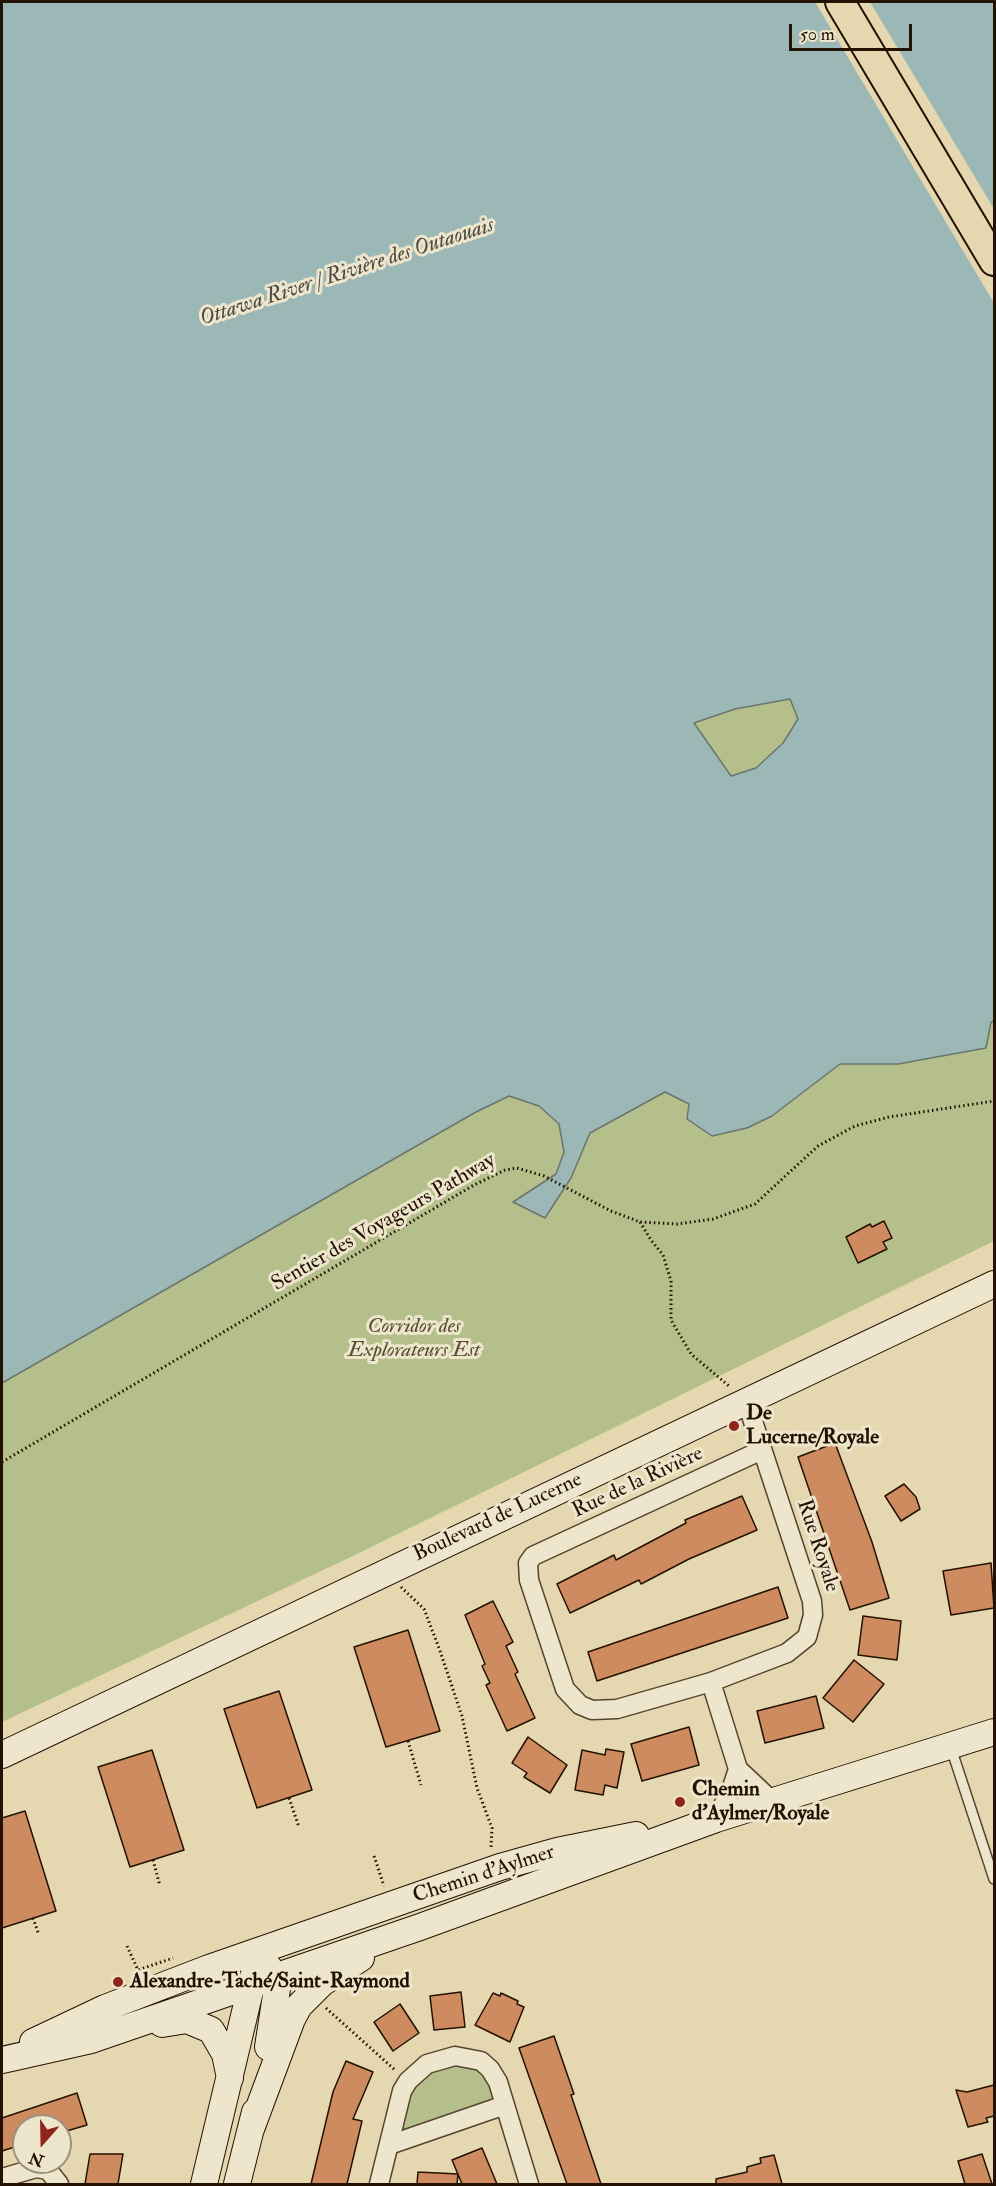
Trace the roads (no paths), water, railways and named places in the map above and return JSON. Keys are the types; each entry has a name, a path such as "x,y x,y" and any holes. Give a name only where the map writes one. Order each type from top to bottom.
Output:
{"main road":[{"path":"840,2 994,261"},
{"name":"Boulevard de Lucerne","path":"2,1755 994,1284"},
{"name":"Chemin d'Aylmer","path":"91,2040 264,1979 420,1928 716,1820 994,1732"},
{"name":"Chemin d'Aylmer","path":"2,2058 105,2008 500,1868 557,1851 716,1820"},
{"path":"251,2129 292,2019 309,1994 337,1972 420,1928"},
{"path":"237,2184 251,2129 277,2000 264,1979 258,1952"},
{"path":"204,2184 230,2080 264,1979"},
{"path":"2,2058 173,2021 197,2023 211,2030 219,2041 230,2080"}],"street":[{"name":"Rue Royale","path":"533,1556 528,1563 529,1581 566,1689 580,1705 592,1710 617,1709 711,1682 787,1653 807,1637 811,1625 812,1601 746,1400"},
{"name":"Rue de la Rivière","path":"533,1556 762,1450"},
{"path":"711,1682 738,1769 773,1802"},
{"path":"716,1820 731,1790 738,1769"},
{"path":"379,2184 402,2091 408,2081 427,2064 454,2056 481,2061 490,2068 498,2082 529,2184"},
{"path":"389,2145 505,2105"},
{"path":"2,2178 36,2168 48,2170 59,2184"}],"lane":[{"path":"950,1746 994,1879"}],"water":[{"name":"Ottawa River / Rivière des Outaouais","path":"2,2 994,2 994,1021 991,1022 986,1048 898,1064 840,1064 772,1116 747,1128 712,1136 687,1119 689,1104 665,1092 590,1133 571,1178 545,1218 513,1202 556,1174 564,1152 559,1124 539,1106 509,1096 476,1112 2,1383","holes":["790,699 798,719 783,743 756,768 731,776 694,723 735,709"]}],"place":[{"name":"De Lucerne/Royale","path":"734,1426"},
{"name":"Chemin d'Aylmer/Royale","path":"680,1802"},
{"name":"Alexandre-Taché/Saint-Raymond","path":"118,1982"}],"park label":[{"name":"Corridor des Explorateurs Est","path":"414,1339"}]}
